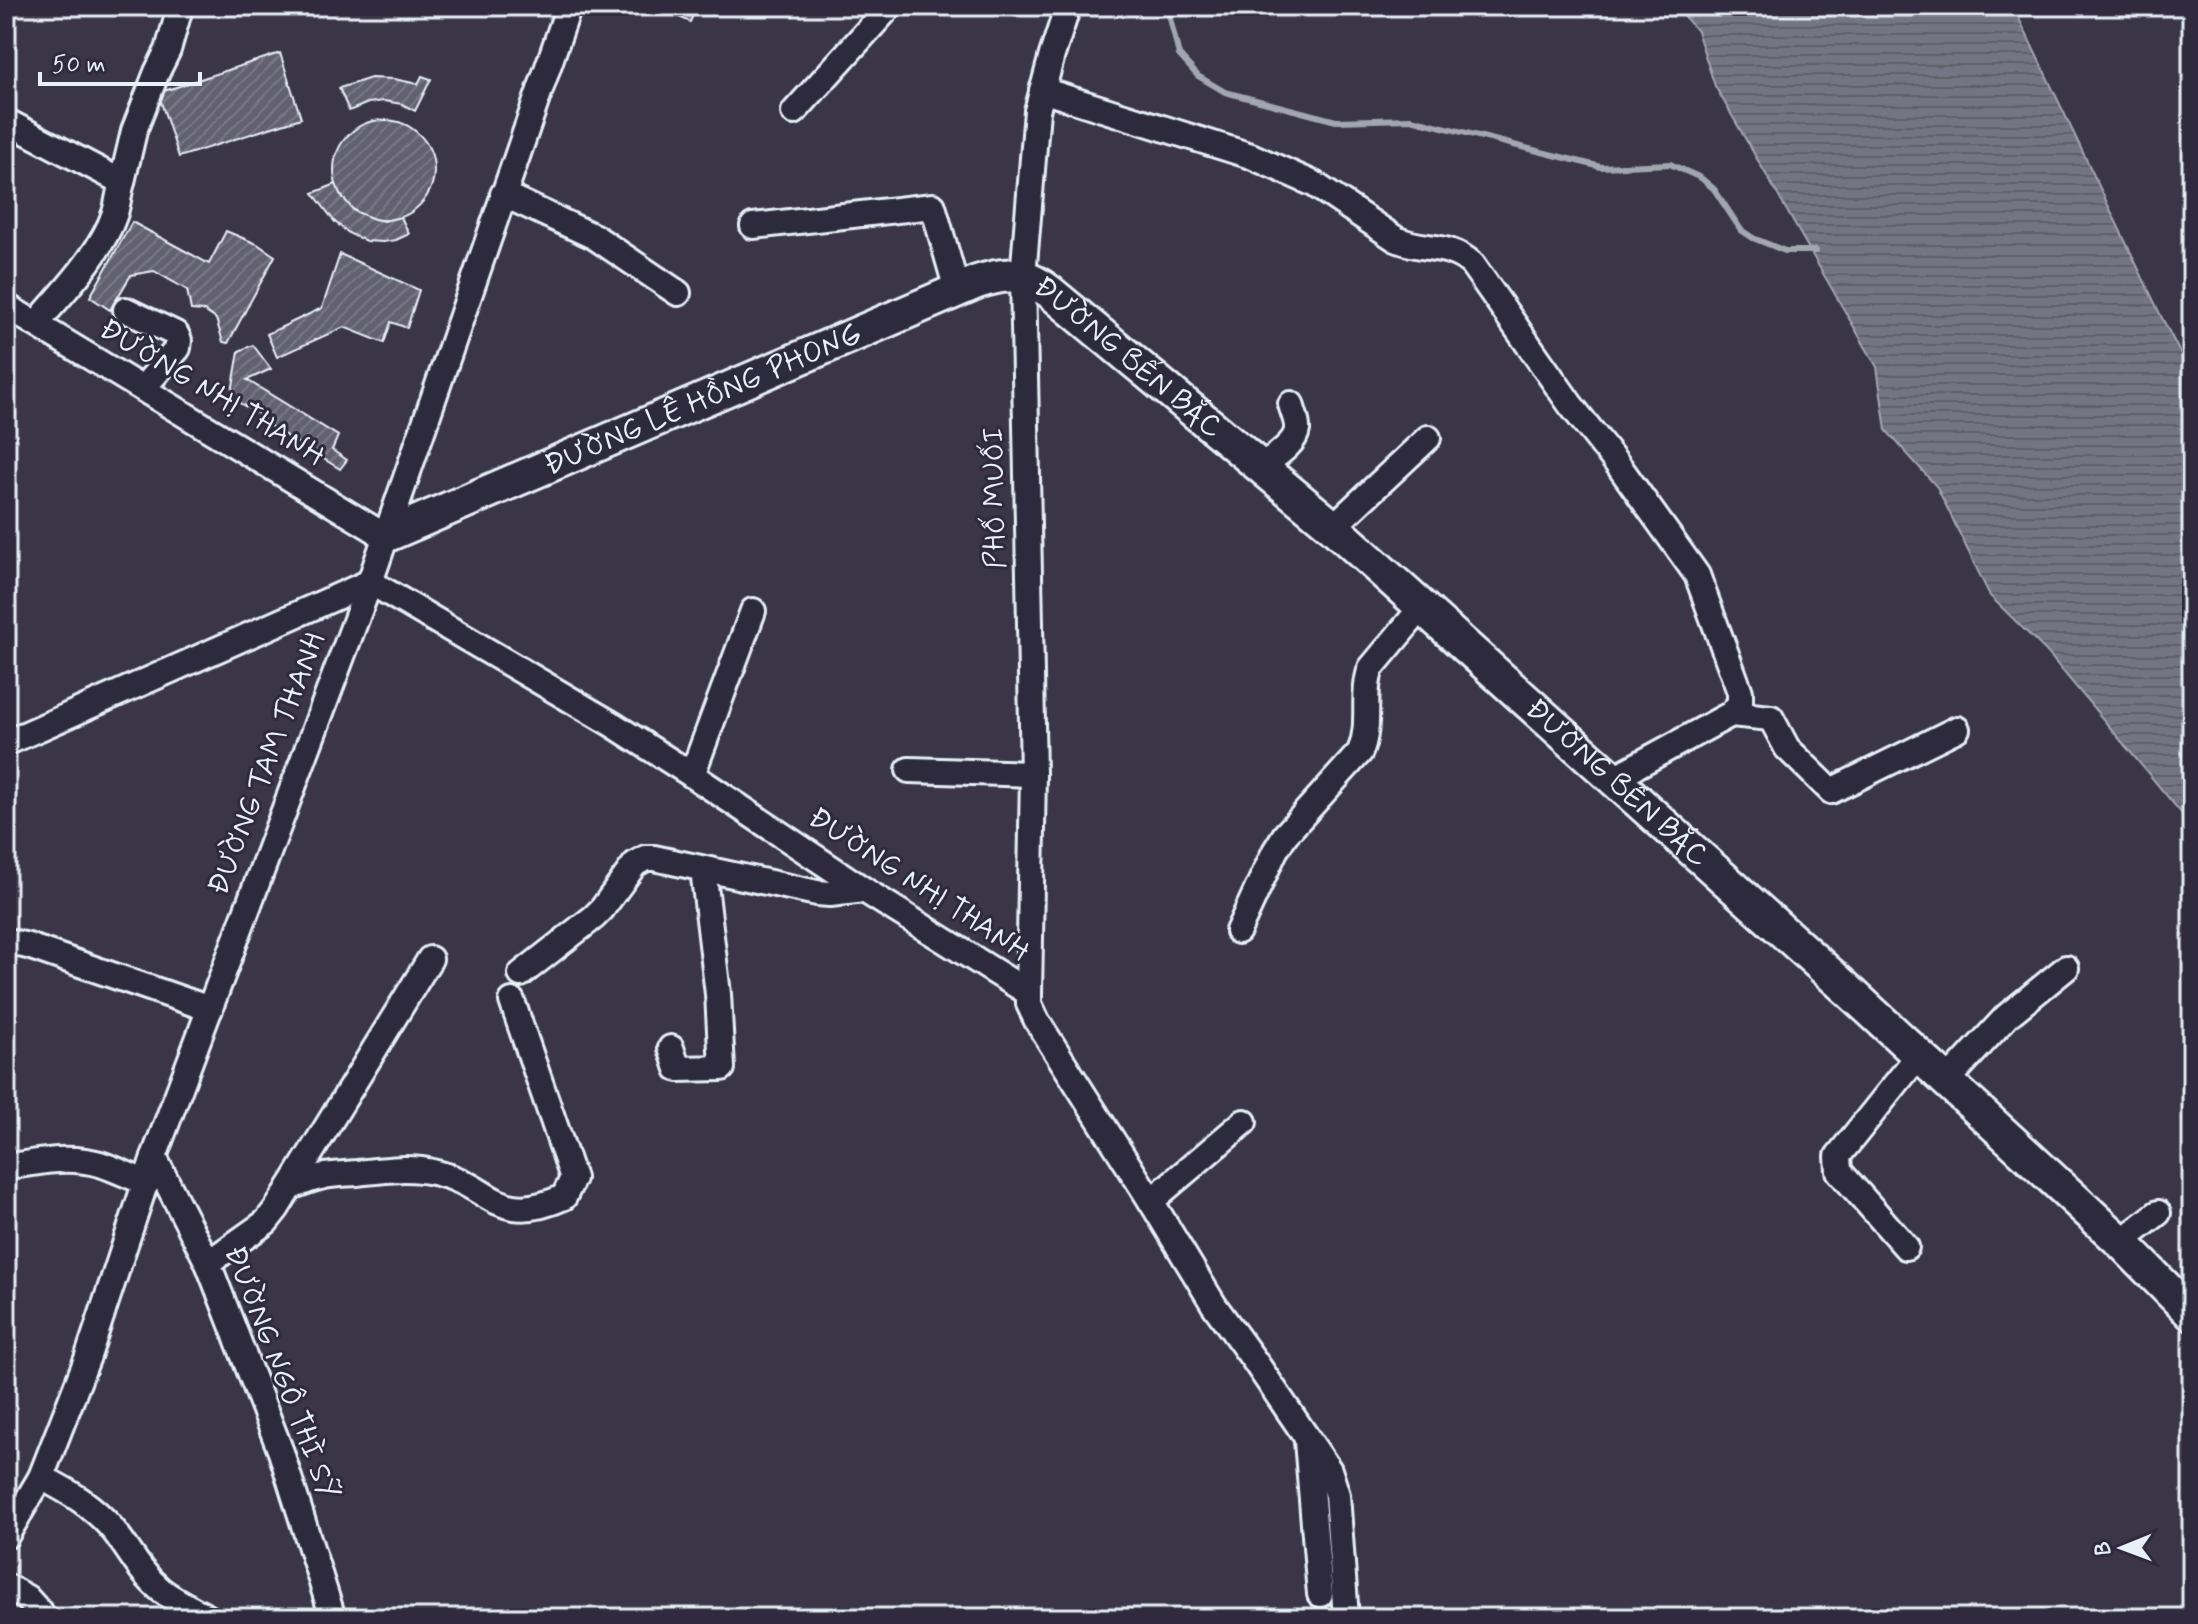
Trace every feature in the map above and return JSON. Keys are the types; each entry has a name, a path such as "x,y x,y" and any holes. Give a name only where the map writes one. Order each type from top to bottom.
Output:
{"main road":[{"name":"ĐƯỜNG LÊ HỒNG PHONG","path":"385,536 957,290 993,277 1023,276"},
{"name":"ĐƯỜNG BẾN BẮC","path":"1023,276 1050,292 1333,527 1918,1056 2121,1242 2192,1314"}],"street":[{"name":"ĐƯỜNG TAM THANH","path":"6,1536 41,1477 87,1359 154,1157 370,582 569,6"},
{"path":"794,112 890,6"},
{"name":"PHỐ MUỐI","path":"1029,993 1033,774 1023,276 1037,111 1068,6"},
{"path":"36,324 77,277 107,230 134,131 168,50 178,15"},
{"path":"1042,90 1251,156 1314,184 1408,245 1451,251 1472,264 1570,404 1697,575 1740,692 1740,703 1731,714 1612,779"},
{"path":"6,121 122,182"},
{"path":"503,194 595,237 678,293"},
{"path":"753,226 933,206 957,290"},
{"name":"ĐƯỜNG NHỊ THANH","path":"6,306 385,536"},
{"path":"126,310 176,334 179,340 178,348 143,388"},
{"path":"1261,467 1295,436 1298,427 1291,404"},
{"path":"1333,527 1428,438"},
{"path":"6,743 370,582"},
{"name":"ĐƯỜNG NHỊ THANH","path":"370,582 612,724 864,890 1029,993 1029,1004 1037,1021 1214,1305 1329,1470 1337,1495 1346,1618"},
{"path":"1238,931 1285,835 1360,752 1368,722 1367,680 1371,668 1422,607"},
{"path":"692,775 753,611"},
{"path":"1731,714 1771,718 1787,748 1831,791 1957,729"},
{"path":"909,770 1033,774"},
{"path":"521,974 602,909 635,864 646,858 817,893 864,890"},
{"path":"671,1048 678,1069 722,1068 718,994 703,869"},
{"path":"7,941 210,1009"},
{"path":"208,1263 266,1222 430,959"},
{"path":"1946,1082 2007,1016 2066,968"},
{"path":"290,1187 318,1177 410,1168 454,1178 494,1202 512,1206 532,1209 564,1197 573,1178 512,1001"},
{"path":"1906,1247 1839,1171 1837,1164 1838,1156 1918,1056"},
{"path":"1151,1201 1244,1122"},
{"name":"ĐƯỜNG NGÔ THÌ SỸ","path":"154,1157 208,1263 281,1452 333,1618"},
{"path":"6,1167 61,1159 81,1161 100,1164 147,1183"},
{"path":"2121,1242 2158,1213"},
{"path":"1307,1437 1317,1605 1342,1557"},
{"path":"41,1477 93,1508 160,1589 209,1618"},
{"path":"6,1586 27,1598 45,1618"}],"water":[{"path":"1675,6 2013,6 2192,376 2192,826 2047,652 1990,596 1937,487 1886,430 1877,367 1715,86 1697,31"}],"building":[{"path":"666,6 697,6 690,22 664,10"},
{"path":"280,53 301,118 179,157 158,93"},
{"path":"422,76 431,79 415,111 402,104 384,101 368,103 349,111 339,88 371,78 418,84"},
{"path":"384,120 403,124 419,135 430,151 434,170 430,189 419,205 403,216 384,220 365,216 349,205 338,189 334,170 338,151 349,135 365,124"},
{"path":"336,184 354,211 384,221 401,217 409,234 383,242 366,241 350,234 335,222 313,193"},
{"path":"132,222 209,264 226,231 257,244 275,256 228,343 223,342 216,319 204,311 191,310 187,290 154,271 131,275 110,310 90,297"},
{"path":"340,254 419,290 407,328 391,322 384,343 344,327 277,357 267,334 322,308"},
{"path":"253,345 271,369 247,380 338,436 332,450 347,460 340,469 257,418 260,415 231,398 239,351"}],"waterway":[{"path":"1167,6 1179,55 1198,76 1225,92 1336,121 1411,119 1601,167 1670,164 1701,178 1714,189 1741,230 1753,238 1785,251 1816,251"}]}
